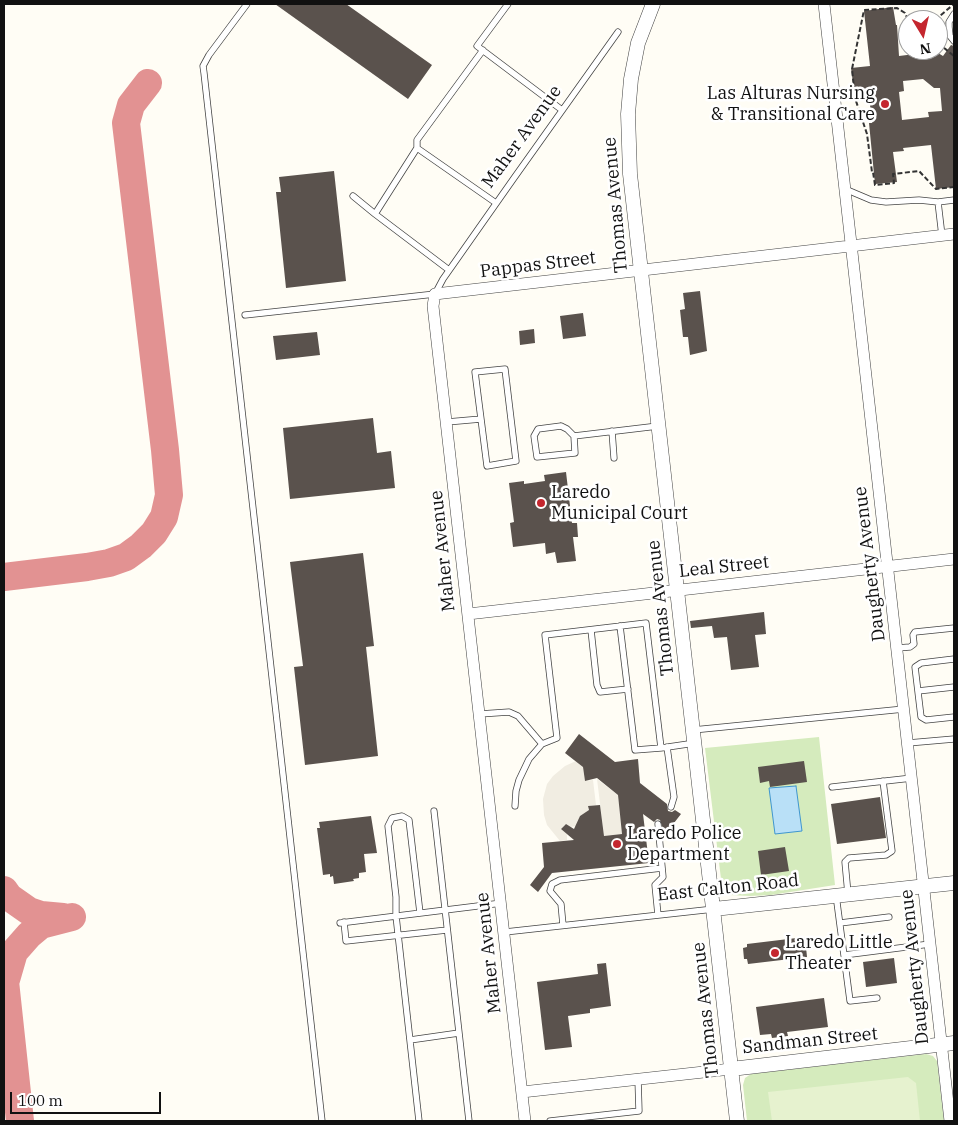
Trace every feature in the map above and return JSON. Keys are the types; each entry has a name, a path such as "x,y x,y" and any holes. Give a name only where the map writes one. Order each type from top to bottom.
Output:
{"street":[{"name":"Thomas Avenue","path":"654,4 638,43 631,79 628,114 630,174 737,1121"},
{"name":"Daugherty Avenue","path":"824,4 930,944 948,1044 950,1121"},
{"name":"Pappas Street","path":"434,294 954,234"},
{"name":"Maher Avenue","path":"434,294 525,1121"},
{"name":"Leal Street","path":"468,614 954,559"},
{"name":"East Calton Road","path":"714,909 954,882"},
{"name":"Sandman Street","path":"522,1092 948,1044"}],"lane":[{"path":"247,4 209,55 204,66 204,72 322,1121"},
{"path":"508,4 477,46 562,110"},
{"path":"954,14 949,27 950,36 954,41"},
{"name":"Maher Avenue","path":"434,294 496,203 618,32"},
{"path":"375,214 417,148 418,140 483,50"},
{"path":"417,148 496,203"},
{"path":"845,189 871,200 886,202 919,200 938,202 954,200"},
{"path":"352,196 449,270"},
{"path":"938,202 942,236"},
{"name":"Pappas Street","path":"245,315 434,294"},
{"path":"505,369 516,461 487,466 481,419 475,372 505,369"},
{"path":"447,422 481,419"},
{"path":"574,436 575,453 537,457 534,436 538,429 561,426 574,436 659,426"},
{"path":"612,431 614,458"},
{"path":"515,806 516,791 529,759 542,744 557,738 545,635 646,623 664,747 674,797 671,807"},
{"path":"620,626 635,750 664,747 694,737 904,709"},
{"path":"897,648 910,647 914,644 915,632 954,628"},
{"path":"591,630 597,685 600,692 628,689"},
{"path":"954,659 921,663 915,667 921,717 926,720 954,717"},
{"path":"918,690 954,687"},
{"path":"480,714 509,712 518,716 542,744"},
{"path":"908,743 954,738"},
{"path":"832,787 912,778"},
{"path":"877,998 850,1001 840,923 845,862 849,858 886,854 892,851 884,781"},
{"path":"434,811 469,1121"},
{"path":"419,1121 396,916 396,897 388,826 392,818 402,816 409,820 420,913"},
{"path":"658,824 663,877 655,885 658,915"},
{"path":"562,925 561,904 550,892 552,884 560,880 662,868"},
{"path":"447,930 346,941 342,922 502,904"},
{"name":"East Calton Road","path":"505,932 714,909"},
{"path":"840,923 889,917"},
{"path":"844,955 930,944"},
{"path":"410,1040 459,1033"},
{"path":"550,1121 639,1111 638,1079"}],"path":[{"path":"901,10 898,8 864,10 852,69 855,98 867,134 875,185 894,183 893,174 919,171 936,189 954,188"}],"green space":[{"path":"819,737 835,885 771,895 729,895 722,887 705,748"},
{"path":"926,1054 933,1056 937,1061 944,1121 747,1121 743,1085 745,1078 751,1074"},
{"path":"908,1077 916,1083 920,1121 772,1121 768,1092"}],"shaded area":[{"path":"576,761 583,767 585,781 593,780 596,805 588,806 589,811 580,816 577,826 570,827 566,824 561,829 567,834 567,840 560,841 547,825 543,799 547,784 553,776 565,766"},
{"path":"597,779 618,795 622,834 604,836"}],"water":[{"path":"796,786 802,831 775,834 769,788"}],"building":[{"path":"275,4 346,4 432,65 408,99"},
{"name":"Las Alturas Nursing & Transitional Care","path":"893,7 897,25 898,60 948,60 948,49 951,45 954,46 954,187 936,189 931,145 903,148 904,151 893,152 897,182 875,184 869,123 872,123 869,96 855,98 851,68 870,66 864,11","holes":["923,79 934,88 940,88 942,111 928,112 929,117 902,120 899,92 904,91 903,81"]},
{"path":"334,171 346,281 286,288 276,192 281,192 279,177"},
{"path":"700,291 707,351 690,355 688,337 683,337 680,310 685,309 683,293"},
{"path":"583,313 586,336 563,339 560,316"},
{"path":"534,329 535,343 520,345 519,331"},
{"path":"317,332 320,355 276,360 273,336"},
{"path":"373,418 377,453 391,451 395,488 290,499 283,428"},
{"name":"Laredo Municipal Court","path":"566,472 572,523 577,523 578,537 573,537 576,561 557,563 555,552 546,554 545,543 513,547 510,523 514,522 509,483 524,481 524,484 545,481 544,475"},
{"path":"363,553 374,646 366,647 378,756 305,765 294,667 303,666 290,562"},
{"path":"764,612 766,634 755,635 759,667 731,670 727,637 714,638 712,626 691,628 690,621"},
{"path":"579,734 615,762 638,759 640,783 667,804 668,811 672,812 675,810 681,814 667,832 663,829 660,820 657,819 654,822 643,814 649,863 552,873 538,892 530,885 544,867 542,843 574,840 561,829 566,824 574,829 580,816 589,810 588,806 600,805 604,836 622,834 618,795 597,778 585,781 583,767 565,753"},
{"path":"804,761 807,782 770,787 769,781 760,783 758,767"},
{"path":"880,797 886,838 837,844 831,804"},
{"path":"371,816 377,853 364,854 366,872 359,873 359,878 353,879 354,881 334,884 333,876 330,877 330,874 323,875 317,828 320,828 319,822"},
{"path":"785,847 789,871 761,875 758,851"},
{"name":"Laredo Little Theater","path":"805,937 807,957 748,964 747,959 744,959 743,948 747,947 747,944"},
{"path":"894,958 897,983 866,987 863,962"},
{"path":"606,963 611,1006 590,1009 590,1013 568,1016 572,1047 545,1050 537,982 598,974 597,964"},
{"path":"824,998 828,1027 787,1032 788,1036 772,1038 771,1034 760,1035 756,1007"}],"taxiway":[{"path":"4,577 87,567 109,563 126,557 154,533 164,517 169,495 165,450 126,123 131,105 148,83"},
{"path":"4,890 9,897 29,911 41,915 63,917"},
{"path":"5,983 14,952 29,935 41,925 72,917"},
{"path":"4,972 20,1121"}],"place":[{"name":"Las Alturas Nursing & Transitional Care","path":"885,104"},
{"name":"Laredo Municipal Court","path":"541,503"},
{"name":"Laredo Police Department","path":"617,844"},
{"name":"Laredo Little Theater","path":"775,953"}]}
